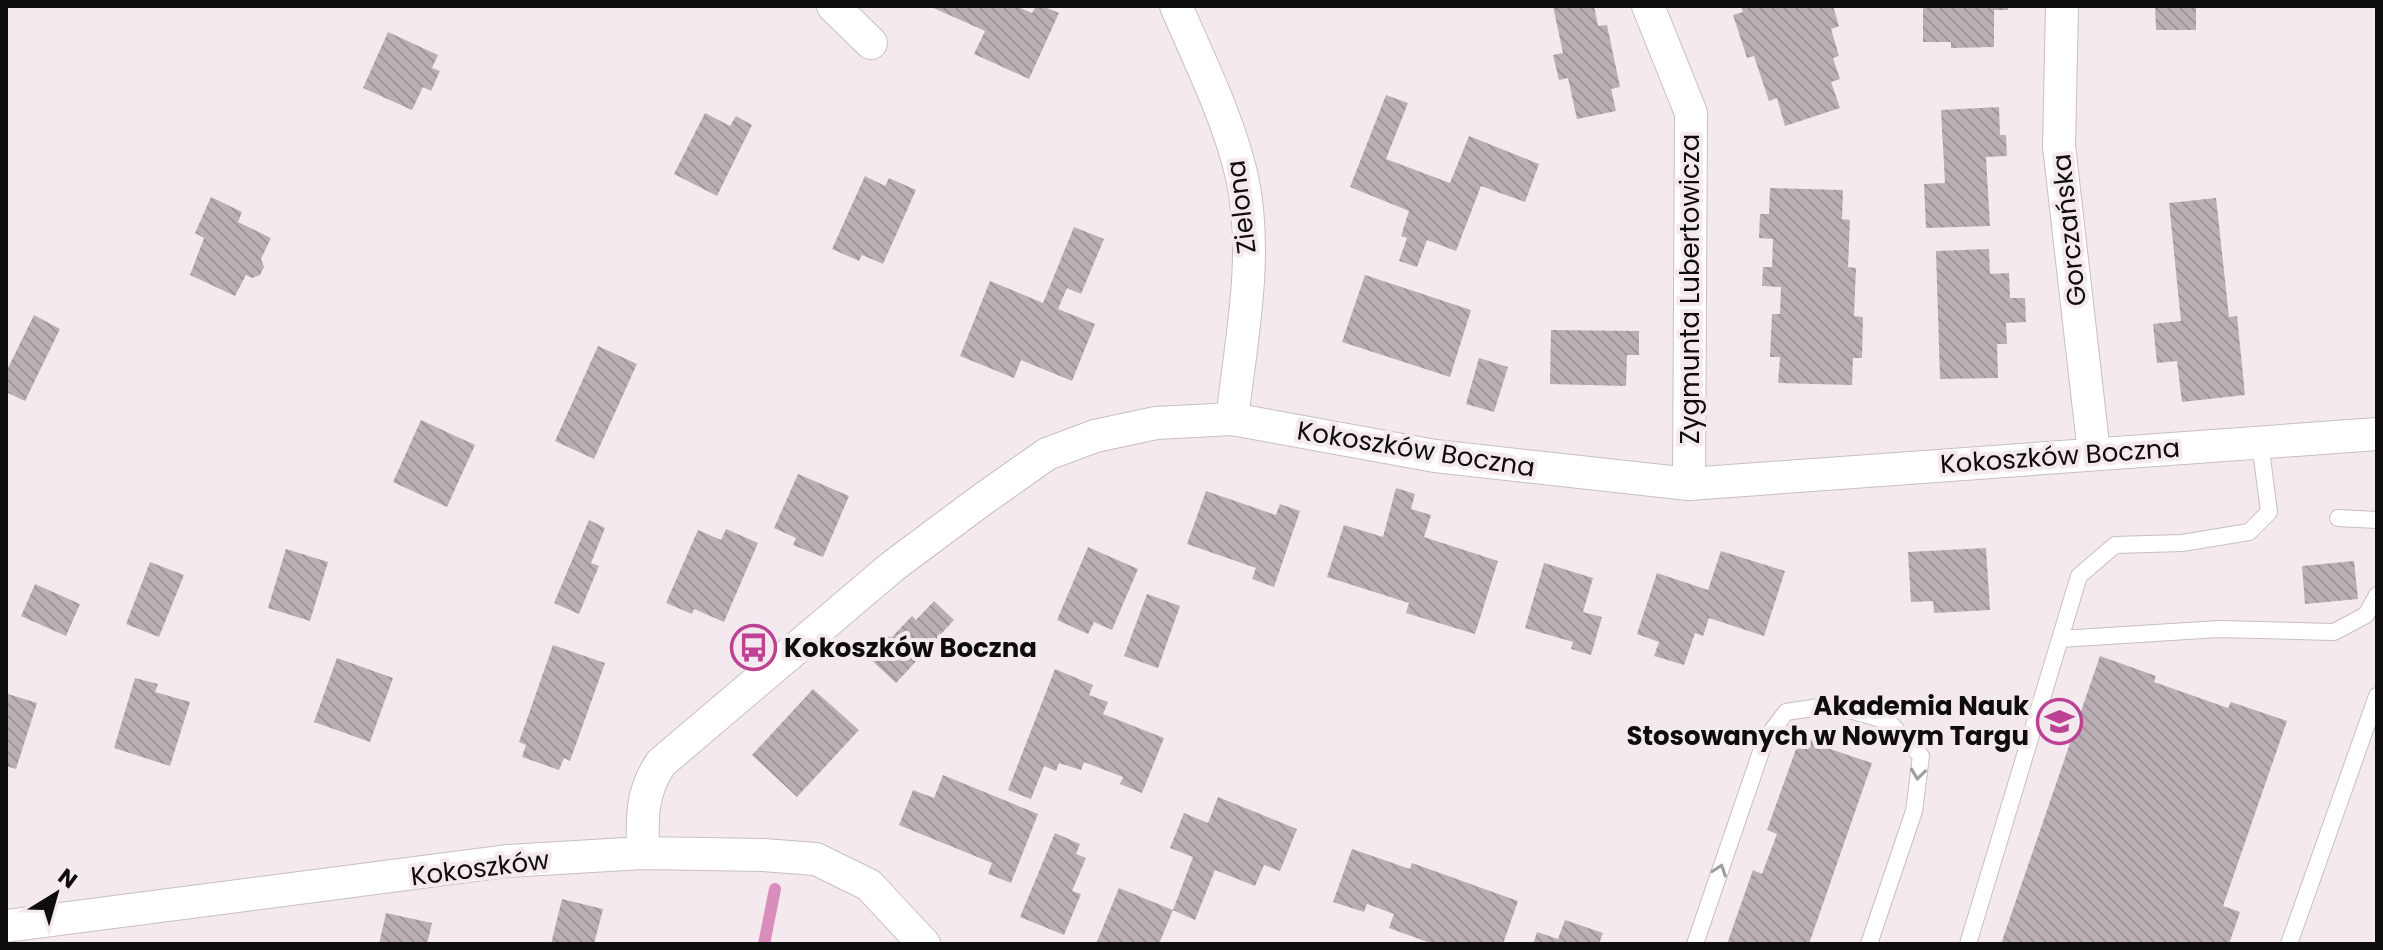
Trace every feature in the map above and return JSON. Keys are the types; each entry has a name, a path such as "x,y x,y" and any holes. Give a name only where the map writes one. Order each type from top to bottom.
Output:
{"street":[{"path":"833,6 871,43"},
{"name":"Zielona","path":"1176,6 1228,126 1242,179 1248,275 1232,419"},
{"name":"Zygmunta Lubertowicza","path":"1648,6 1691,113 1689,484"},
{"name":"Gorczańska","path":"2062,6 2059,146 2094,453"},
{"name":"Kokoszków Boczna","path":"643,853 643,803 649,781 661,763 893,566 1047,454 1095,436 1156,423 1232,419 1435,456 1689,484 2377,434"},
{"name":"Kokoszków","path":"6,926 507,861 643,853 816,859 869,885 924,944"}],"lane":[{"path":"1968,944 2079,576 2115,545 2182,543 2249,532 2269,512 2260,442"},
{"path":"2338,518 2377,520"},
{"path":"2060,639 2219,629 2334,632 2366,615 2377,595"},
{"path":"2289,944 2377,696"},
{"path":"1695,944 1765,740 1786,712 1832,705 1888,721 1921,756 1914,811 1869,944"}],"building":[{"path":"929,6 1016,6 1032,13 1036,6 1042,6 1059,13 1029,79 974,54 985,31"},
{"path":"1553,6 1594,6 1598,26 1607,25 1620,87 1611,89 1616,111 1577,119 1568,78 1559,80 1553,55 1563,53"},
{"path":"1741,6 1833,6 1839,26 1831,29 1839,56 1833,58 1840,79 1831,82 1840,108 1785,126 1777,98 1769,101 1754,56 1747,58 1733,15 1743,12"},
{"path":"1923,6 2008,6 2008,10 1994,10 1994,47 1951,48 1951,42 1923,42"},
{"path":"2155,6 2196,6 2196,30 2156,30"},
{"path":"388,32 438,55 432,68 440,71 431,91 423,87 412,110 363,88"},
{"path":"1386,95 1408,103 1386,159 1450,183 1469,136 1539,164 1525,202 1481,186 1456,251 1427,240 1417,267 1399,261 1407,238 1401,236 1409,211 1350,187"},
{"path":"1999,107 2000,135 2006,135 2007,156 1986,157 1990,226 1926,228 1924,184 1945,183 1941,110"},
{"path":"705,113 730,126 736,116 752,125 717,196 674,174"},
{"path":"865,176 885,186 889,178 916,190 883,264 862,255 859,261 832,249"},
{"path":"1770,188 1843,190 1842,219 1850,220 1848,267 1856,268 1854,316 1863,317 1862,358 1853,358 1852,385 1778,383 1780,357 1770,357 1772,314 1780,314 1781,287 1762,286 1763,267 1772,267 1773,239 1759,238 1760,214 1769,214"},
{"path":"211,197 242,212 238,222 271,238 261,259 264,267 260,275 252,278 246,275 235,296 190,275 204,238 195,233"},
{"path":"2216,198 2229,317 2237,316 2245,395 2182,402 2177,361 2157,363 2153,324 2181,321 2169,203"},
{"path":"1074,227 1104,239 1081,294 1067,288 1058,309 1095,324 1072,381 1021,360 1014,378 960,356 990,281 1043,303"},
{"path":"1989,249 1990,274 2009,273 2010,298 2025,298 2026,322 2006,323 2007,344 1997,344 1998,378 1940,379 1936,251"},
{"path":"1365,275 1471,310 1450,377 1342,342"},
{"path":"34,315 60,329 25,401 6,392 6,372"},
{"path":"1551,330 1639,331 1639,355 1627,355 1626,386 1550,384"},
{"path":"598,346 637,364 594,459 555,441"},
{"path":"1479,358 1508,367 1494,412 1466,404"},
{"path":"421,420 475,445 447,507 393,482"},
{"path":"798,474 849,496 823,557 793,545 796,538 774,528"},
{"path":"1396,488 1415,494 1411,509 1431,515 1424,537 1498,561 1475,634 1406,613 1409,603 1327,577 1344,525 1383,537"},
{"path":"1206,491 1276,515 1280,504 1300,511 1274,587 1252,579 1256,568 1187,544"},
{"path":"589,520 605,528 591,563 599,566 579,614 554,603"},
{"path":"726,529 758,543 724,622 694,609 692,614 666,603 698,530 721,540"},
{"path":"1088,547 1138,569 1112,630 1094,622 1088,634 1057,620"},
{"path":"1986,548 1990,610 1934,613 1933,601 1911,602 1908,552"},
{"path":"286,549 328,562 310,621 268,608"},
{"path":"1721,551 1785,571 1764,636 1709,618 1703,636 1695,633 1684,665 1654,656 1659,642 1637,634 1657,573 1708,590"},
{"path":"2354,561 2358,599 2305,604 2302,566"},
{"path":"150,562 184,575 159,637 126,624"},
{"path":"1544,563 1593,578 1583,612 1602,617 1591,655 1571,649 1573,642 1525,628"},
{"path":"35,584 80,604 66,636 21,616"},
{"path":"1147,594 1180,606 1158,668 1124,656"},
{"path":"934,601 954,620 896,683 866,655 886,634 891,638 912,616 916,620"},
{"path":"553,645 605,663 570,761 564,758 559,770 522,757 526,745 519,742"},
{"path":"2100,656 2156,676 2154,682 2228,708 2231,702 2287,721 2223,906 2240,912 2229,944 2001,944"},
{"path":"337,658 393,678 370,742 314,722"},
{"path":"1055,669 1093,685 1089,695 1108,702 1103,714 1164,738 1142,793 1120,784 1123,777 1084,762 1081,770 1059,763 1056,771 1044,766 1031,799 1008,790"},
{"path":"135,678 158,684 155,692 190,702 170,766 114,748"},
{"path":"813,689 859,730 797,797 752,755"},
{"path":"8,694 37,703 16,769 6,766"},
{"path":"1800,738 1832,744 1830,749 1872,763 1809,944 1727,944 1753,870 1762,874 1777,834 1767,830"},
{"path":"943,775 1038,814 1011,883 988,874 992,863 899,825 913,790 934,798"},
{"path":"1218,797 1297,829 1280,871 1264,865 1255,886 1215,870 1195,920 1173,910 1193,857 1170,848 1184,813 1208,823"},
{"path":"1055,833 1080,844 1076,854 1086,858 1072,891 1081,894 1064,935 1020,917"},
{"path":"1352,849 1410,869 1412,863 1518,901 1503,944 1433,944 1389,928 1394,914 1367,904 1364,912 1333,902"},
{"path":"1119,888 1173,910 1159,944 1096,944"},
{"path":"562,899 603,909 594,944 551,944"},
{"path":"386,913 432,923 427,944 379,944"},
{"path":"1565,920 1603,933 1599,944 1533,944 1537,932 1558,939"}],"waterway":[{"path":"764,944 775,889"}],"place":[{"name":"Kokoszków Boczna","path":"753,648"},
{"name":"Akademia Nauk Stosowanych w Nowym Targu","path":"2060,721"}]}
